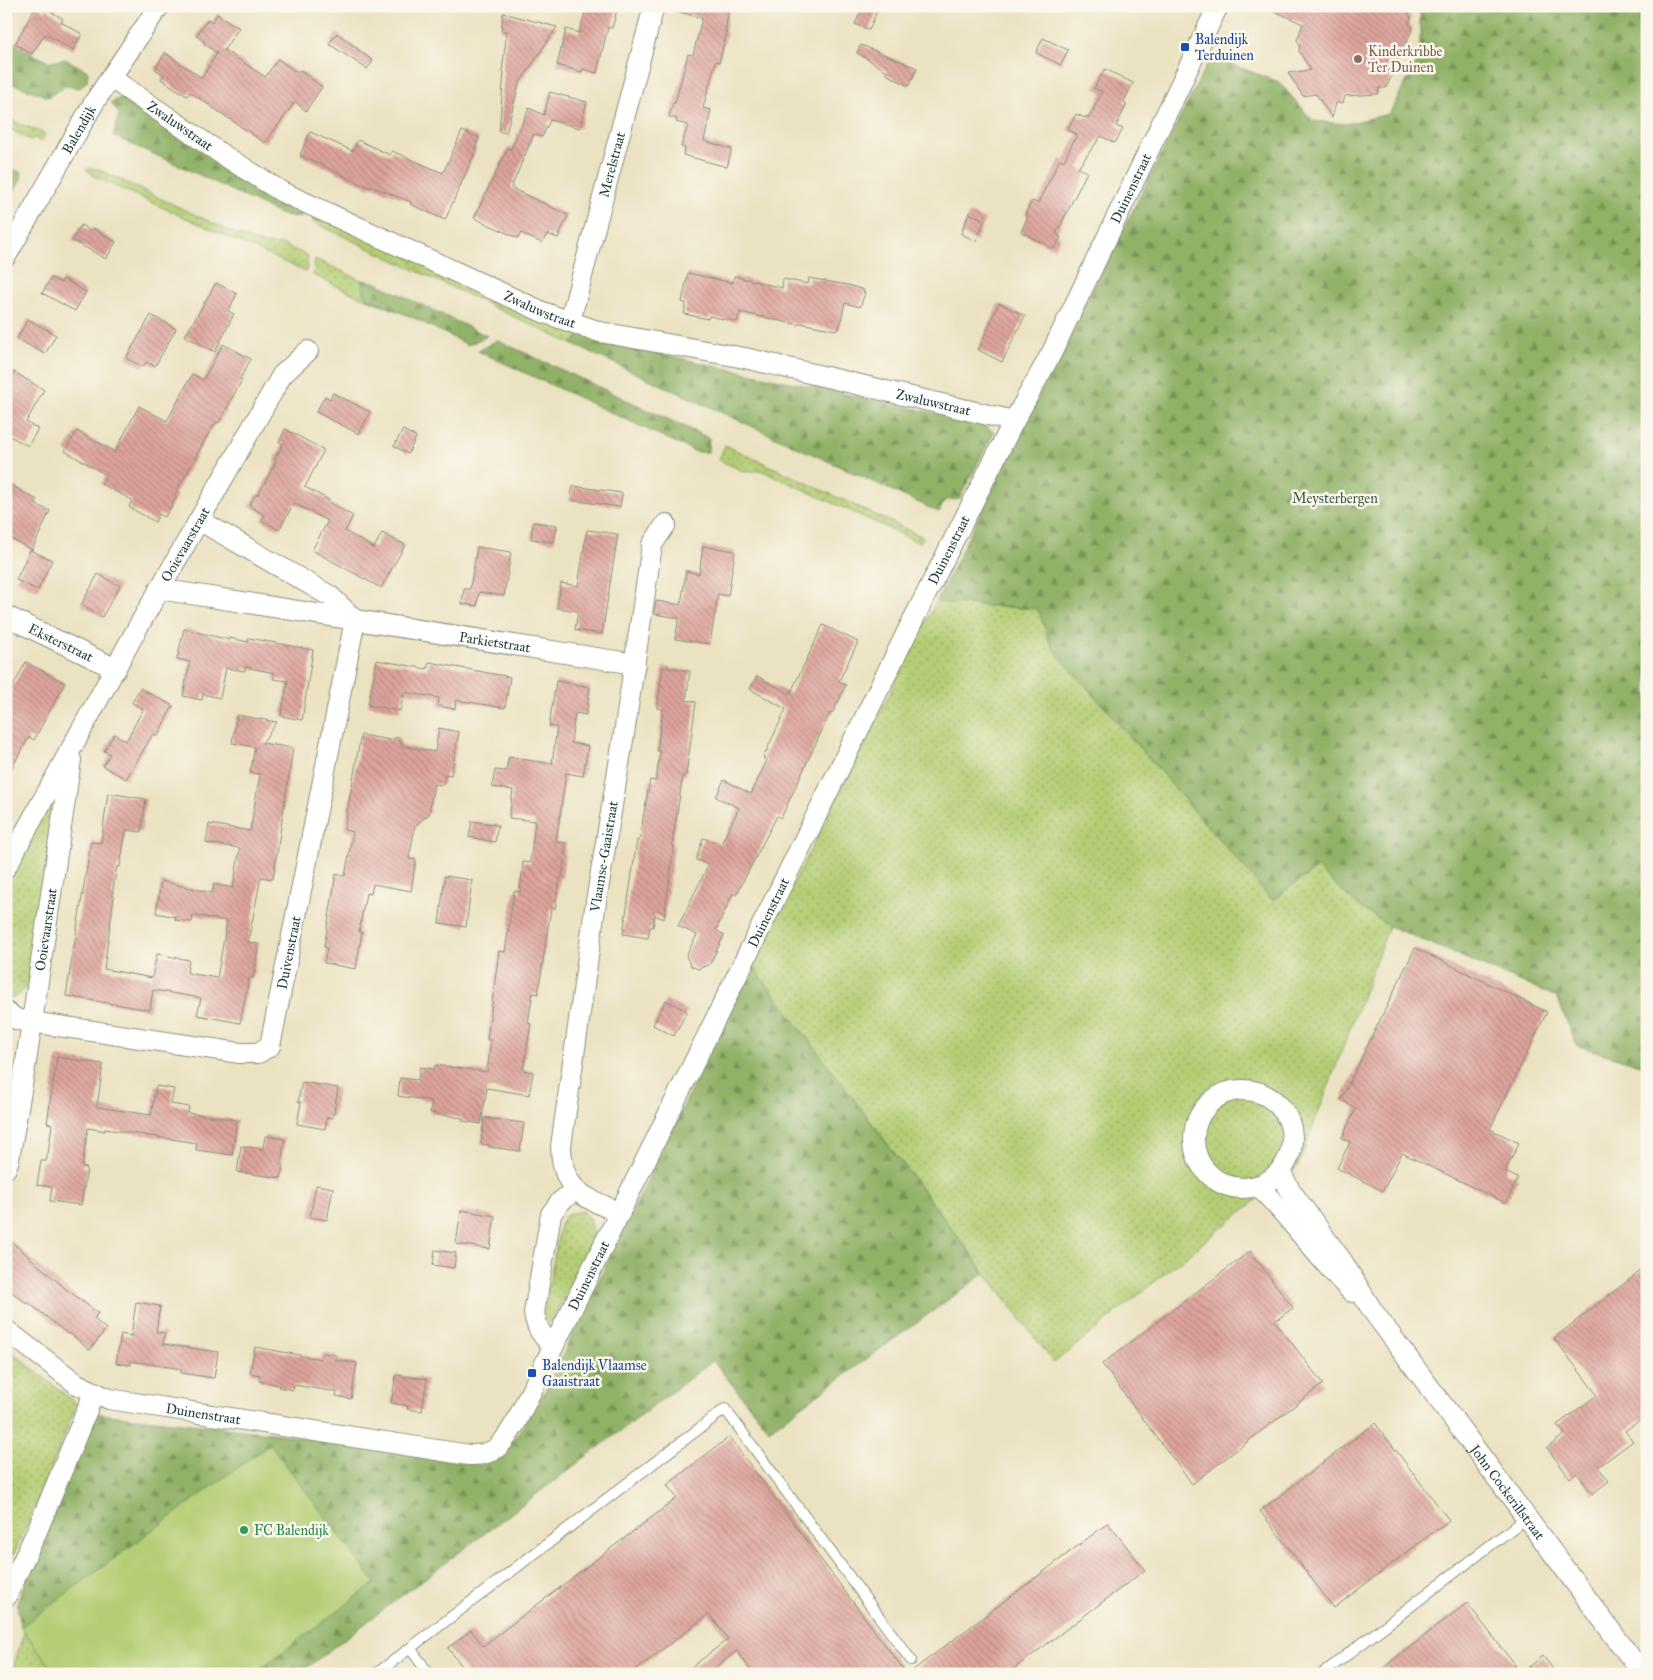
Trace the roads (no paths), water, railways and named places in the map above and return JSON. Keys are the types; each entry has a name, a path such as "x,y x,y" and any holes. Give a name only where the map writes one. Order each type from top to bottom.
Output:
{"street":[{"name":"Balendijk","path":"6,256 95,101 159,6"},
{"name":"Merelstraat","path":"570,321 654,6"},
{"name":"Duinenstraat","path":"6,1330 77,1384 109,1400 445,1452 481,1456 502,1444 516,1422 553,1348 913,620 1014,421 1052,352 1218,6"},
{"name":"Zwaluwstraat","path":"111,78 220,153 282,192 545,313 600,332 745,358 1014,421"},
{"name":"Ooievaarstraat","path":"6,867 160,589 282,375 308,351"},
{"path":"199,520 330,596 355,620"},
{"name":"Vlaamse-Gaaistraat","path":"574,1190 564,1174 560,1146 652,546 666,524"},
{"name":"Parkietstraat","path":"160,589 635,664"},
{"name":"Eksterstraat","path":"6,616 116,669"},
{"name":"Duivenstraat","path":"31,1022 240,1054 258,1053 270,1046 355,620"},
{"name":"Ooievaarstraat","path":"6,1168 31,1022 73,746"},
{"path":"6,1012 18,1020 31,1022"},
{"path":"1249,1090 1265,1095 1278,1105 1286,1114 1292,1137 1291,1150 1287,1161 1280,1171 1270,1180 1258,1186 1243,1188 1227,1186 1214,1179 1202,1168 1196,1153 1194,1138 1197,1122 1205,1108 1218,1097 1233,1091 1249,1090"},
{"name":"John Cockerillstraat","path":"1280,1171 1290,1190 1342,1261 1372,1310 1643,1674"},
{"name":"John Cockerillstraat","path":"1258,1186 1279,1206 1331,1271 1372,1310"},
{"path":"553,1348 541,1335 536,1326 534,1313 550,1214 574,1190 620,1213"},
{"path":"6,1597 37,1531 94,1393"}],"lane":[{"path":"376,1674 725,1409 912,1660"},
{"path":"1322,1674 1526,1518"},
{"path":"410,1648 430,1674"}],"place":[{"name":"Balendijk Terduinen","path":"1185,47"},
{"name":"Kinderkribbe Ter Duinen","path":"1358,59"},
{"name":"Balendijk Vlaamse Gaaistraat","path":"532,1373"},
{"name":"FC Balendijk","path":"244,1530"}],"park label":[{"name":"Meysterbergen","path":"1335,498"}]}
